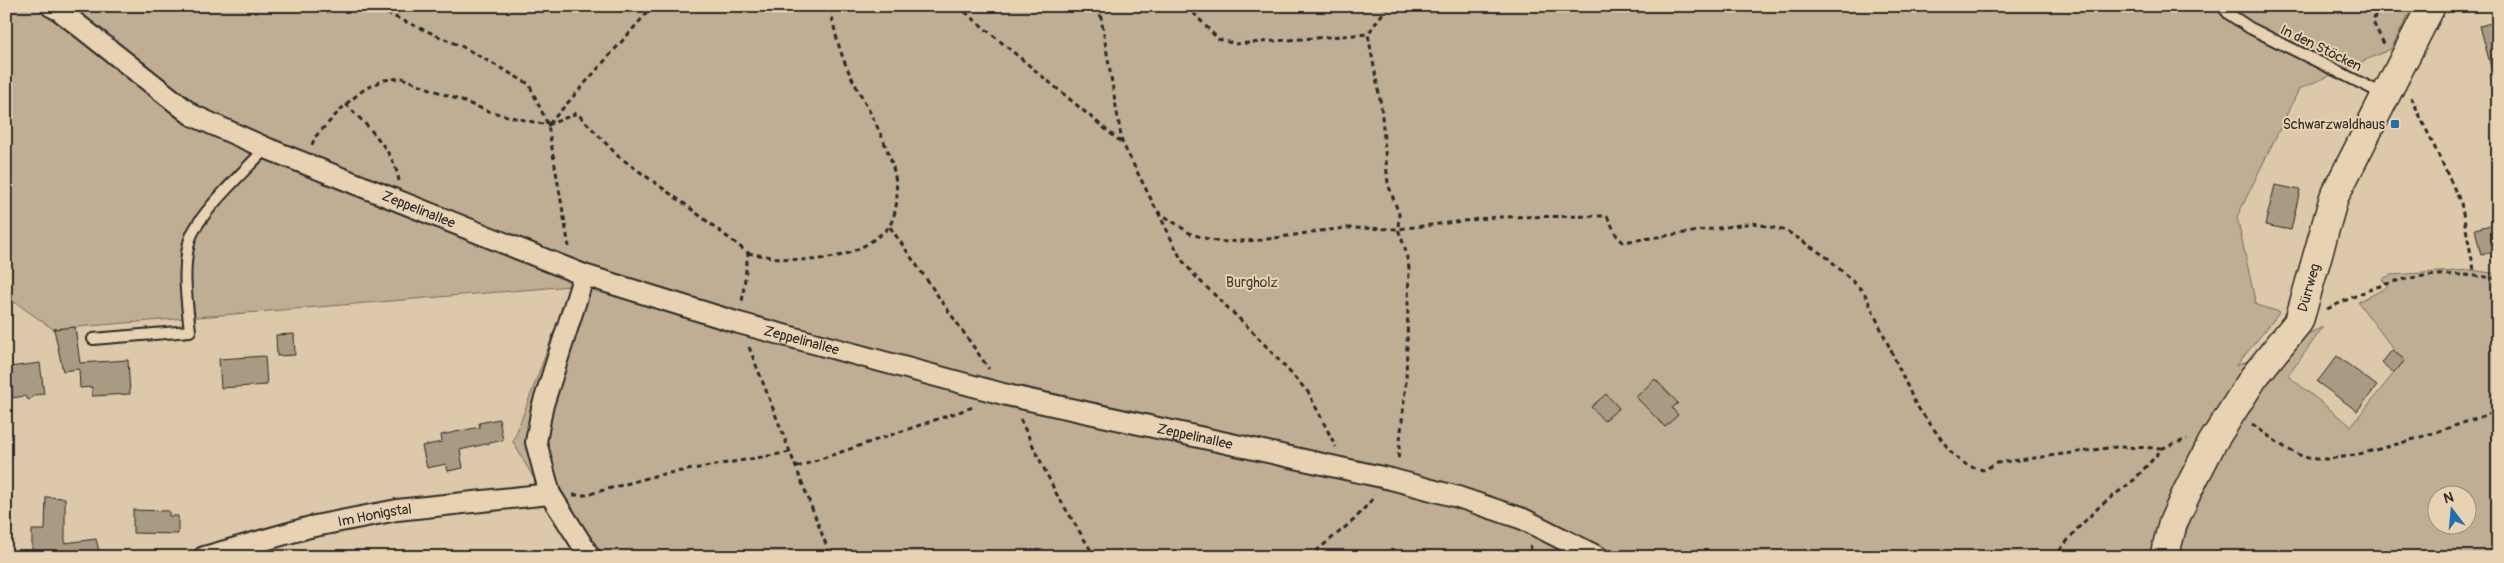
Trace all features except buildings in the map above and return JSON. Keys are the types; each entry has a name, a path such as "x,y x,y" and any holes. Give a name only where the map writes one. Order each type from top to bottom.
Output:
{"street":[{"name":"Zeppelinallee","path":"51,6 59,10 192,115 396,202 584,275 739,323 1007,395 1391,479 1458,497 1523,519 1598,557"},
{"name":"Dürrweg","path":"2164,557 2177,515 2212,443 2254,377 2299,321 2334,197 2431,6"},
{"path":"584,275 542,408 536,442 550,494 590,557"},
{"name":"Im Honigstal","path":"204,557 310,527 397,510 550,494"}],"lane":[{"name":"In den Stöcken","path":"2222,6 2229,14 2257,32 2393,84"},
{"path":"93,339 190,331 185,284 189,242 202,218 266,148"}],"path":[{"path":"370,6 463,47 529,84 548,125 566,237 572,255 584,275"},
{"path":"548,125 652,6"},
{"path":"304,164 315,137 346,104 366,88 384,80 402,78 488,111 548,125 577,113 618,156 686,204 748,253 809,261 841,257 866,244 890,227 897,200 892,159 848,70 834,33 830,6"},
{"path":"958,6 1122,142"},
{"path":"1099,6 1122,142 1182,259 1196,277 1254,333 1308,392 1345,469"},
{"path":"1187,6 1218,39 1235,44 1368,34"},
{"path":"1309,557 1354,520 1391,479 1398,466 1402,433 1409,317 1409,268 1406,248 1398,229 1399,214 1388,184 1381,105 1368,34 1388,6"},
{"path":"2378,6 2373,22 2393,84 2461,203 2475,275"},
{"path":"346,104 369,128 388,153 398,174 401,190 396,202"},
{"path":"1157,211 1191,234 1219,242 1262,240 1347,228 1398,229 1496,217 1607,216 1617,236 1623,242 1753,223 1788,231 1828,258 1864,292 1916,405 1940,440 1953,455 1968,466 1983,470 1997,463 2116,447 2163,448 2190,438 2212,443"},
{"path":"890,227 1007,395 1056,493 1095,557"},
{"path":"748,253 739,323 831,557"},
{"path":"2299,321 2381,285 2414,277 2475,275 2498,279"},
{"path":"797,467 1007,395"},
{"path":"2232,410 2305,457 2325,460 2356,455 2498,411"},
{"path":"2054,557 2079,527 2100,506 2134,480 2163,448"},
{"path":"550,494 586,495 658,475 791,452"}],"green space":[{"name":"Burgholz","path":"6,6 2413,6 2391,49 2299,89 2237,217 2256,305 2280,312 2236,366 2323,327 2288,376 2351,426 2403,362 2358,302 2388,287 2382,279 2391,275 2471,270 2498,274 2498,557 579,557 513,442 571,286 53,329 6,296"}],"place":[{"name":"Schwarzwaldhaus","path":"2395,124"}]}
